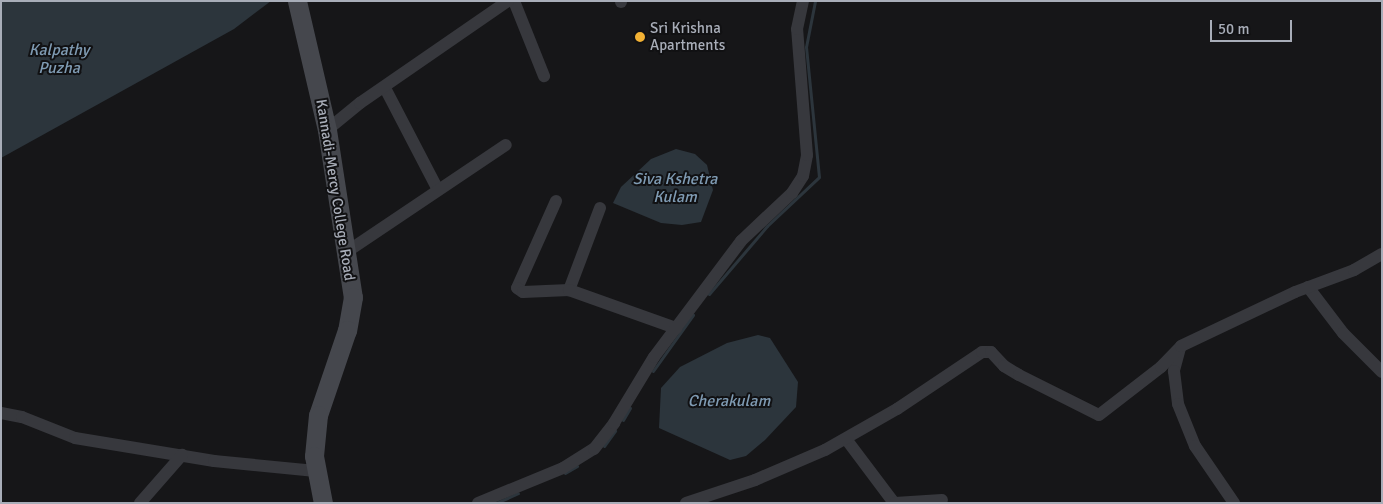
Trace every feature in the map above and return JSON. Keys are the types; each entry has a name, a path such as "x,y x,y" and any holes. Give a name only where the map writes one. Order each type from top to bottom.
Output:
{"main road":[{"name":"Kannadi-Mercy College Road","path":"297,1 311,51 327,130 348,251 353,297 347,330 318,415 314,456 323,503"}],"street":[{"path":"327,130 508,1"},
{"path":"514,1 544,76"},
{"path":"478,503 563,468 594,449 676,328 741,241 792,193 803,176 807,155 797,29 803,1"},
{"path":"384,88 437,188"},
{"path":"348,251 437,188 506,145"},
{"path":"556,201 516,288 523,292 569,290 676,328"},
{"path":"569,290 600,208"},
{"path":"686,503 755,480 846,439 982,352 991,352 1004,366 1019,375 1099,415 1160,367 1181,346 1308,287 1354,270 1382,254"},
{"path":"1308,287 1343,333 1382,372"},
{"path":"1181,346 1174,372 1178,404 1195,446 1233,502"},
{"path":"1,413 22,417 75,438 182,455 316,471"},
{"path":"846,439 894,503 942,500"},
{"path":"140,503 182,455"}],"water":[{"name":"Kalpathy Puzha","path":"1,1 271,1 234,29 1,158"},
{"name":"Siva Kshetra Kulam","path":"676,149 695,154 707,165 713,190 701,222 682,225 661,223 613,203 621,187 651,159"},
{"name":"Cherakulam","path":"758,335 770,338 798,382 796,407 765,440 746,456 730,460 659,428 661,388 680,367 727,343"}],"waterway":[{"path":"709,294 767,226 819,177 806,47 815,1"},
{"path":"653,371 693,315"},
{"path":"623,420 630,408"},
{"path":"604,446 615,431"},
{"path":"565,473 577,466"},
{"path":"496,503 518,493"}],"place":[{"name":"Sri Krishna Apartments","path":"640,37"}]}
